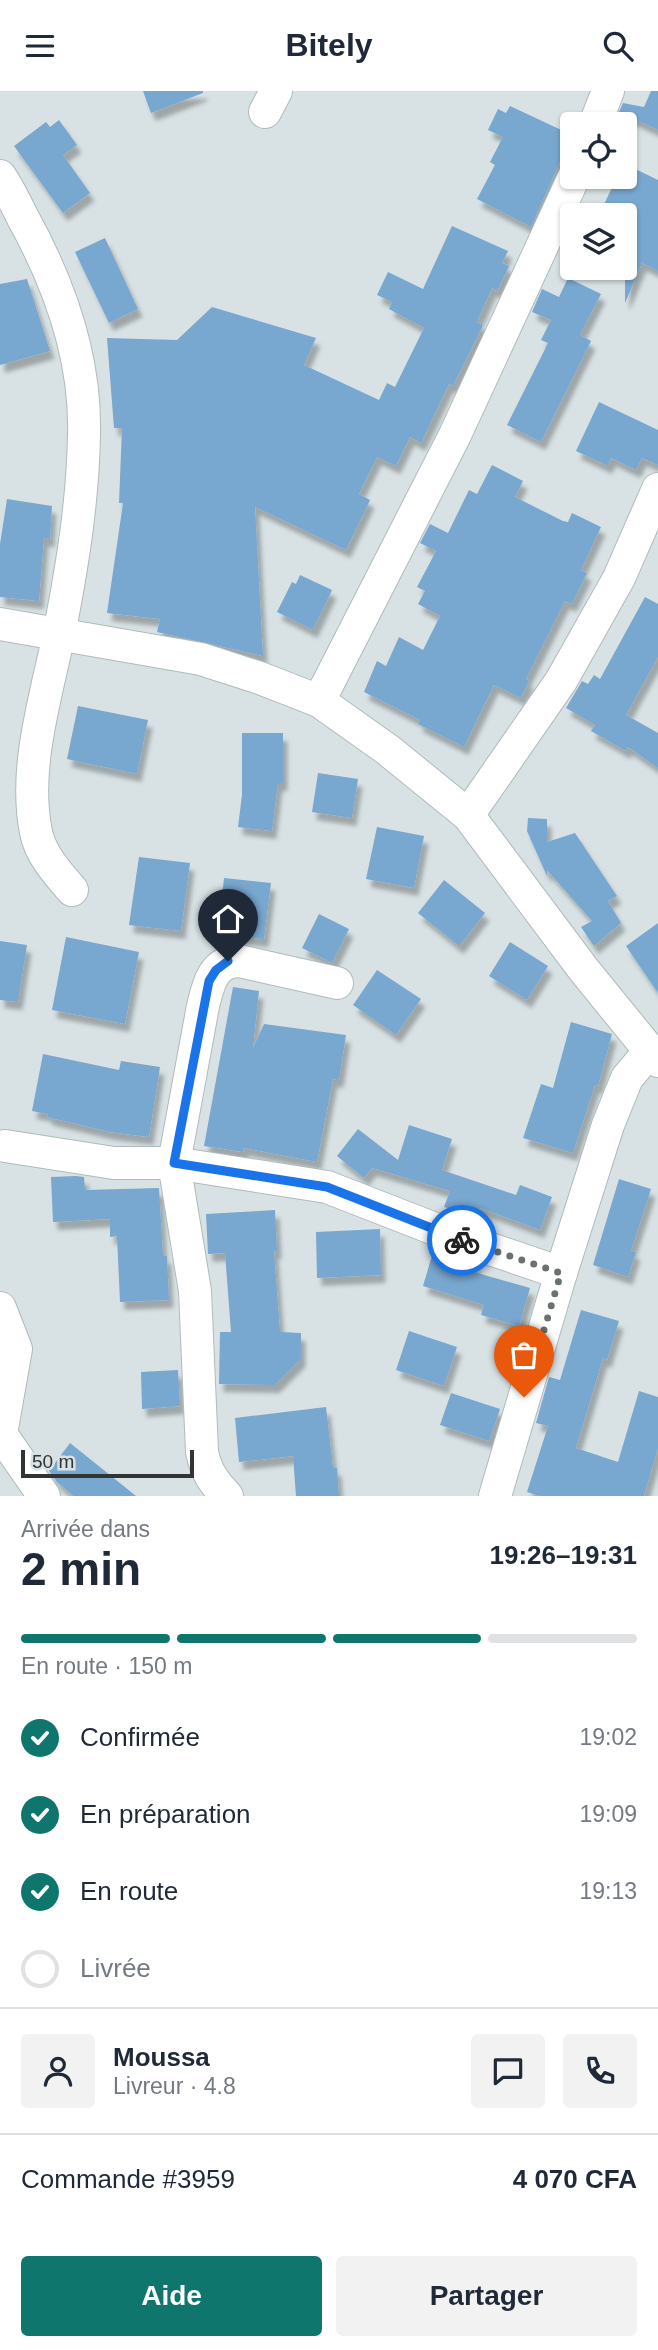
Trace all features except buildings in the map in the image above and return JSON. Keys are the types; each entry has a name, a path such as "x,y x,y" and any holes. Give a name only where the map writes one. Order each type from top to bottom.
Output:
{"street":[{"path":"600,112 608,91"},
{"path":"0,176 34,236 60,296 76,347 83,386 84,435 74,557 39,730 32,790 36,834 46,855 72,890"},
{"path":"319,701 455,435 568,189"},
{"path":"468,815 561,681 619,578 658,489"},
{"path":"0,624 201,659 319,701 388,750 468,815 539,912 653,1056 627,1078 620,1094 561,1273 495,1496"},
{"path":"227,1496 212,1481 202,1452 195,1291 174,1163 203,1006 209,981 216,970 228,961 239,961 337,983"},
{"path":"5,1146 114,1163 174,1163 327,1187 458,1238 561,1273"},
{"path":"0,1308 16,1349 1,1434 44,1496"}],"way so far":[{"path":"462,1240 561,1273 524,1397"}],"route":[{"path":"228,961 216,970 209,981 174,1163 327,1187 462,1240"}]}
